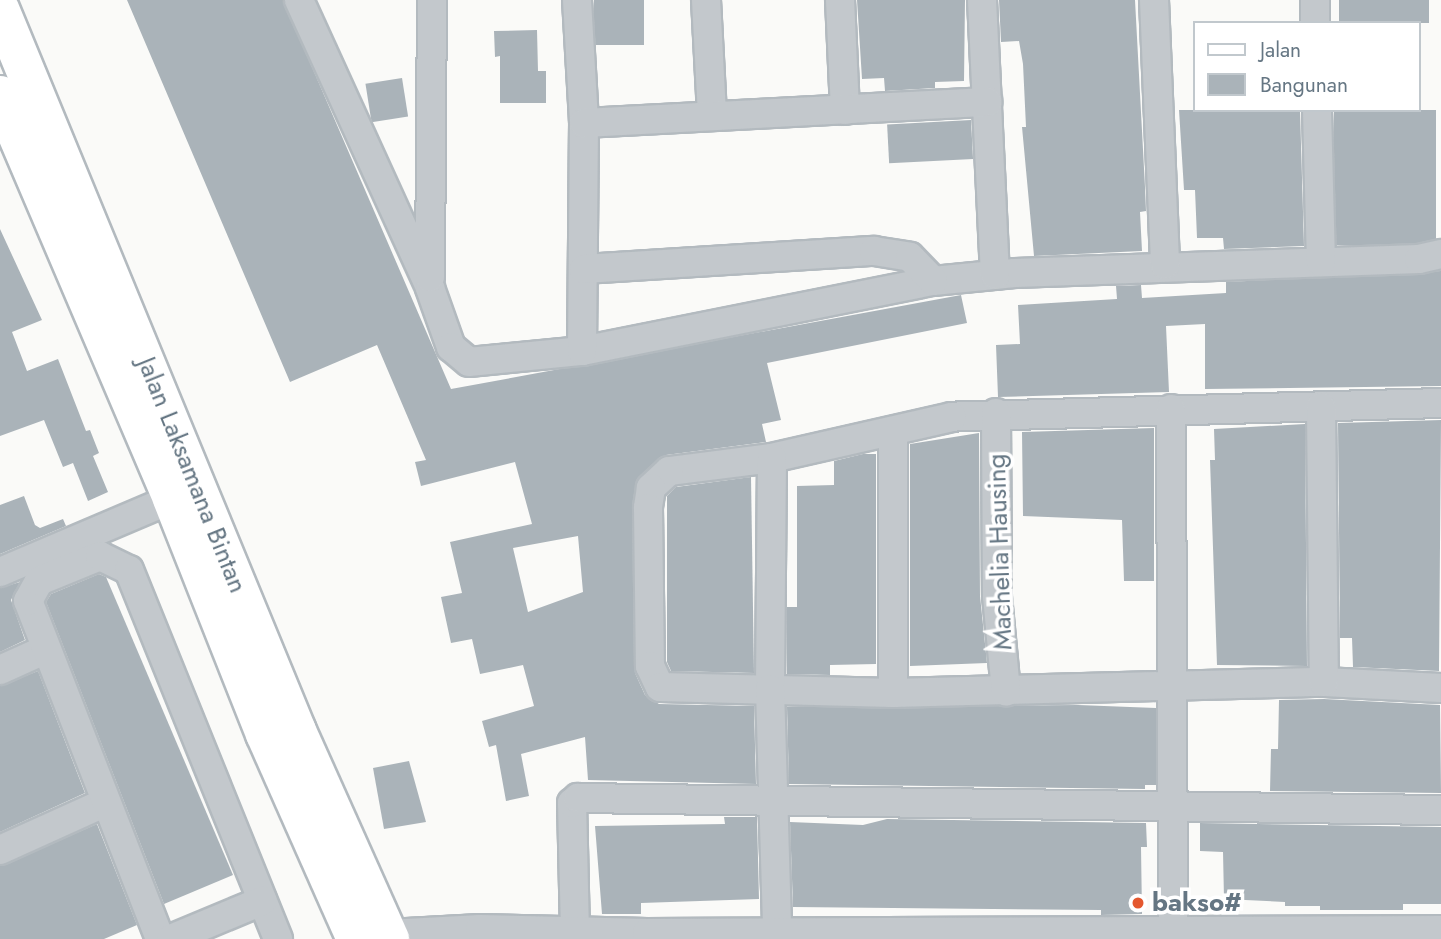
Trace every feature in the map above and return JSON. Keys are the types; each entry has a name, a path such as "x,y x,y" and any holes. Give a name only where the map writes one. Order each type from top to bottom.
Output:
{"main road":[{"name":"Jalan Laksamana Bintan","path":"0,9 172,499 265,733 378,937"},
{"name":"Jalan Laksamana Bintan","path":"0,95 100,289 297,731 378,937"}],"street":[{"path":"299,0 430,288 451,347 469,362 582,351 933,281 1165,265 1321,262 1441,254"},
{"path":"430,288 432,0"},
{"path":"577,0 584,123 582,351"},
{"path":"706,0 712,116"},
{"path":"840,0 845,110"},
{"path":"982,0 995,275"},
{"path":"1154,0 1165,265"},
{"path":"1315,0 1315,21"},
{"path":"584,123 987,102"},
{"path":"1317,112 1321,262"},
{"path":"584,270 874,251 909,257 933,281"},
{"path":"1441,403 996,413 934,420 772,458 669,471 651,488 648,508 650,666 660,687 893,694 1324,682 1441,688"},
{"path":"1321,407 1324,682"},
{"path":"1171,409 1173,935"},
{"name":"Machelia Hausing","path":"996,413 997,596 1006,692"},
{"path":"893,431 893,694"},
{"path":"772,458 770,689 777,932"},
{"path":"0,572 172,499"},
{"path":"160,939 44,650 28,600 39,581 100,556 129,570 278,939"},
{"path":"0,670 44,650"},
{"path":"575,933 575,800 1441,810"},
{"path":"0,849 104,803"},
{"path":"172,939 262,901"},
{"path":"378,937 480,929 648,936 777,932 1173,935 1441,930"}],"building":[{"path":"127,0 283,0 451,389 961,295 967,323 767,363 781,420 762,424 766,442 666,455 635,485 635,673 645,695 659,704 754,706 756,784 588,780 585,737 521,754 529,796 506,801 496,745 489,747 482,721 534,706 523,665 480,674 472,639 451,643 441,597 462,593 450,542 532,524 515,462 421,486 415,462 426,460 377,345 290,382","holes":["578,536 583,592 528,612 513,548"]},
{"path":"594,0 644,0 644,45 594,45"},
{"path":"857,0 965,0 964,81 935,82 935,88 885,91 884,78 862,79"},
{"path":"999,0 1135,0 1146,211 1140,212 1142,251 1034,256 1022,127 1026,127 1023,64 1019,41 1001,42"},
{"path":"1339,0 1429,0 1429,23 1339,21"},
{"path":"537,30 538,71 546,71 546,103 500,103 500,56 495,57 494,31"},
{"path":"402,78 408,117 372,122 365,84"},
{"path":"1179,110 1300,112 1304,246 1224,249 1223,238 1197,238 1195,190 1184,190"},
{"path":"1436,110 1436,245 1334,245 1334,112"},
{"path":"971,120 973,159 889,163 887,124"},
{"path":"0,229 42,320 12,332 27,371 58,359 86,431 90,430 99,453 93,456 108,492 88,501 73,463 63,467 44,420 0,436"},
{"path":"1441,271 1441,386 1205,389 1205,324 1166,326 1169,392 998,397 996,345 1020,344 1018,305 1117,299 1116,286 1141,285 1142,298 1226,293 1226,282"},
{"path":"1441,420 1439,671 1353,667 1352,638 1340,638 1338,423"},
{"path":"1305,424 1307,666 1217,665 1210,460 1215,460 1214,429"},
{"path":"1154,428 1154,581 1124,581 1122,520 1023,516 1022,432"},
{"path":"979,433 980,596 987,663 910,666 910,444"},
{"path":"863,454 876,454 876,664 830,665 830,675 787,674 787,607 797,607 797,486 834,485 834,461"},
{"path":"751,477 754,673 671,671 667,662 667,496 676,487"},
{"path":"24,496 35,525 40,528 63,519 66,526 0,554 0,505"},
{"path":"99,574 106,577 233,875 164,904 46,602 51,594"},
{"path":"20,582 11,600 25,640 0,652 0,588"},
{"path":"38,671 85,793 0,832 0,686"},
{"path":"1324,699 1440,705 1441,793 1270,791 1271,749 1278,749 1279,700"},
{"path":"1078,705 1156,708 1156,785 1145,785 1145,789 789,784 787,707"},
{"path":"409,761 426,822 384,829 373,768"},
{"path":"724,817 757,817 759,899 641,903 641,914 602,914 595,826 725,824"},
{"path":"887,819 1146,823 1147,847 1141,847 1142,914 1101,915 1101,910 793,907 790,822 863,825"},
{"path":"1200,823 1441,827 1441,904 1403,904 1403,910 1320,910 1320,906 1285,906 1285,902 1224,899 1223,852 1200,851"},
{"path":"97,824 137,925 104,939 0,939 0,866"}],"place":[{"name":"bakso#","path":"1138,903"}]}
